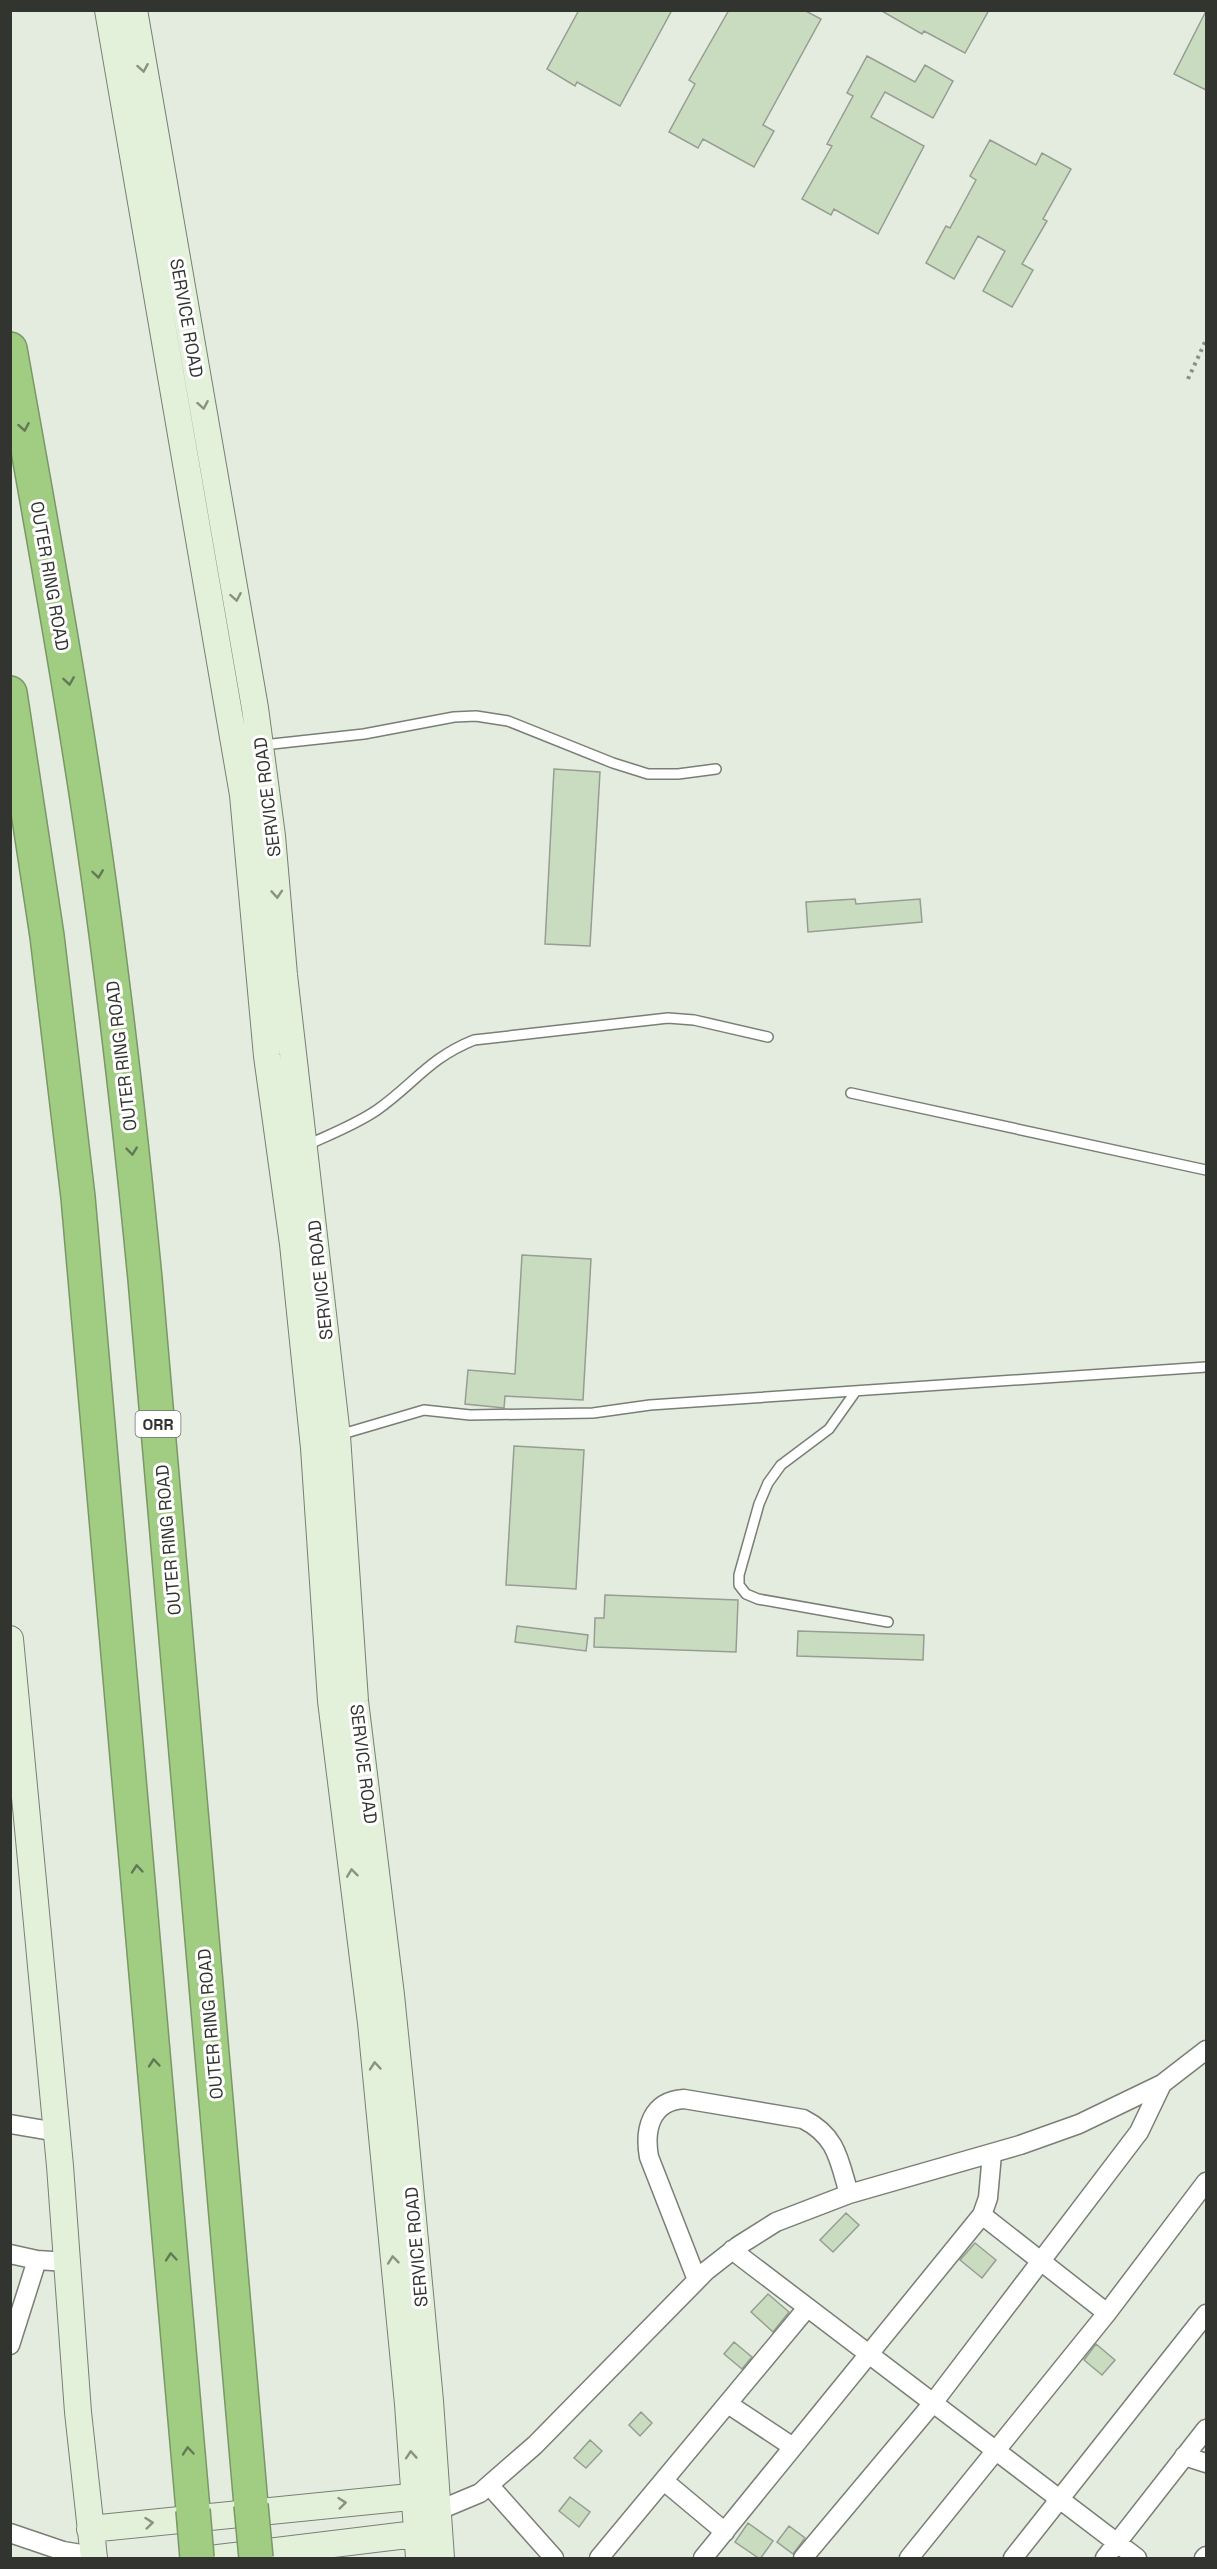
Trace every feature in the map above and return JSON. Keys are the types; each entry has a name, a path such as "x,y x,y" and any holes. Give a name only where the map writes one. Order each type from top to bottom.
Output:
{"highway":[{"name":"OUTER RING ROAD","path":"10,349 81,754 126,1093 145,1279 256,2559"},
{"path":"10,693 48,947 78,1197 197,2559"}],"main road":[{"path":"108,10 243,795 267,1056 293,1244 314,1449 331,1701 371,2023 408,2404 427,2521"},
{"name":"SERVICE ROAD","path":"134,10 261,745 272,836 284,975 336,1436 356,1701 394,2019 430,2401 427,2521 441,2559"},
{"path":"10,1639 57,2132 93,2557"},
{"path":"90,2529 427,2521"},
{"path":"218,2559 427,2521"}],"street":[{"path":"427,2521 480,2493 534,2445 697,2280 732,2250 776,2222 849,2194 992,2154 1079,2124 1162,2084 1206,2050"},
{"path":"803,2559 933,2403 1138,2132 1162,2084"},
{"path":"697,2280 649,2157 646,2138 650,2122 660,2108 673,2100 684,2099 803,2119 819,2127 834,2147 849,2194"},
{"path":"10,2124 57,2132"},
{"path":"703,2559 982,2214 988,2198 992,2154"},
{"path":"909,2559 1107,2313 1206,2182"},
{"path":"982,2214 1107,2313"},
{"path":"732,2250 1137,2559"},
{"path":"10,2254 37,2260 67,2262"},
{"path":"10,2345 37,2260"},
{"path":"599,2559 807,2308"},
{"path":"1013,2559 1206,2314"},
{"path":"728,2404 793,2447"},
{"path":"1105,2559 1206,2429"},
{"path":"1184,2456 1206,2463"},
{"path":"663,2481 724,2532"},
{"path":"489,2485 554,2559"},
{"path":"12,2539 62,2555 93,2557"}],"lane":[{"path":"261,745 364,734 454,717 477,716 508,721 613,763 648,774 678,774 716,769"},
{"path":"305,1146 358,1122 379,1108 435,1059 474,1040 668,1018 694,1020 768,1037"},
{"path":"851,1093 1206,1170"},
{"path":"336,1436 424,1410 470,1415 593,1413 650,1405 1206,1367"},
{"path":"856,1391 829,1429 782,1465 768,1482 756,1514 739,1575 739,1585 747,1594 758,1599 888,1622"}],"path":[{"path":"1188,379 1206,340"}],"building":[{"path":"579,10 672,10 620,106 577,82 575,86 547,69"},
{"path":"729,10 804,10 821,19 763,125 774,131 754,167 703,139 698,148 669,132 695,84 689,80"},
{"path":"880,10 989,10 965,53 924,31 922,34"},
{"path":"1206,11 1206,90 1174,74"},
{"path":"867,56 915,82 925,65 953,81 933,118 885,92 871,117 924,146 878,234 834,209 831,215 802,199 832,146 827,144 853,96 847,93"},
{"path":"990,140 1036,165 1042,153 1071,169 1043,219 1047,221 1022,264 1033,270 1012,307 983,291 1005,251 978,236 954,279 926,263 946,226 950,228 976,180 970,176"},
{"path":"554,769 600,772 590,946 545,944"},
{"path":"855,899 856,904 920,899 922,922 808,932 806,902"},
{"path":"522,1255 591,1259 583,1400 505,1396 504,1408 465,1404 468,1370 515,1374"},
{"path":"514,1446 584,1450 576,1589 506,1585"},
{"path":"605,1595 738,1600 736,1652 594,1647 595,1618 604,1618"},
{"path":"517,1626 588,1635 586,1651 515,1642"},
{"path":"798,1631 924,1635 923,1660 797,1656"},
{"path":"846,2213 859,2225 833,2252 820,2240"},
{"path":"975,2243 996,2260 982,2278 960,2260"},
{"path":"768,2294 789,2312 773,2332 751,2312"},
{"path":"734,2342 752,2357 742,2369 724,2354"},
{"path":"1096,2344 1115,2360 1102,2375 1084,2360"},
{"path":"641,2412 652,2423 640,2436 629,2425"},
{"path":"590,2440 602,2451 586,2468 574,2458"},
{"path":"570,2497 590,2512 579,2527 559,2511"},
{"path":"748,2523 773,2541 760,2559 735,2542"},
{"path":"789,2526 805,2538 793,2554 777,2542"}]}
